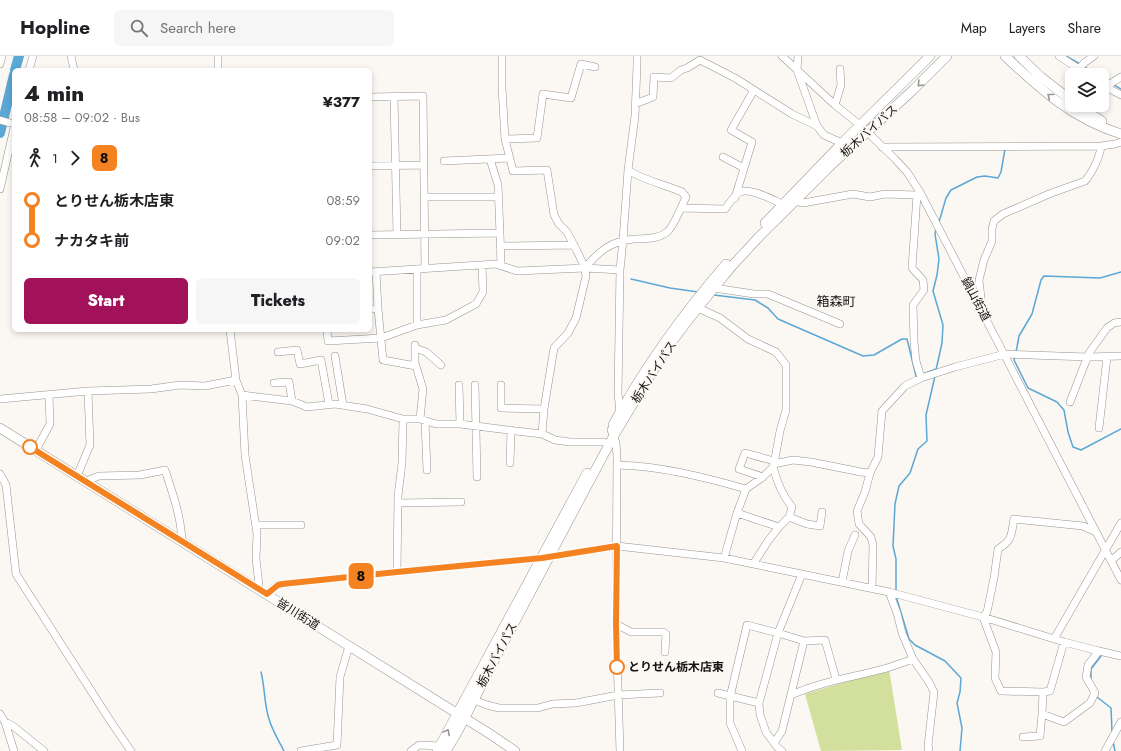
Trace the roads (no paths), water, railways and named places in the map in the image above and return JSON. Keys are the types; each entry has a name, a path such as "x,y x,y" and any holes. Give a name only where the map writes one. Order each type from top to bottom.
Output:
{"main road":[{"name":"栃木バイパス","path":"441,749 461,716 546,558 612,433 620,413 660,348 695,301 727,263 782,204 930,56"},
{"name":"栃木バイパス","path":"461,716 474,700 604,442 620,425 665,351 714,288 752,244 828,168 913,90 947,56"},
{"path":"1005,56 1034,83 1058,103 1073,113 1110,131 1121,133"},
{"path":"1019,56 1041,77 1065,96"},
{"path":"1088,112 1121,133"},
{"name":"皆川街道","path":"0,428 267,594 515,751"}],"street":[{"path":"0,64 2,56"},
{"path":"30,68 33,56"},
{"path":"71,56 74,68"},
{"path":"218,56 218,68"},
{"path":"502,56 505,139 514,171 548,170 554,215 559,224 567,232 574,245 585,268 586,276 576,318 568,333 554,348 544,409 542,434"},
{"path":"620,425 618,393 620,270 628,170 635,116 637,56"},
{"name":"鍋山街道","path":"782,56 835,105 860,125 907,172 983,311 1121,580"},
{"path":"798,56 797,70 817,126 824,135 842,143"},
{"path":"1059,56 1077,68"},
{"path":"1080,68 1094,56"},
{"path":"635,104 653,97 654,77 671,78 681,70 687,68 698,58 735,78 792,114 817,126"},
{"path":"505,139 537,138 543,94 571,98 581,64 594,67"},
{"path":"835,105 841,85 840,69"},
{"path":"1109,83 1121,77"},
{"path":"1109,89 1121,95"},
{"path":"735,198 752,142 731,130 754,90"},
{"path":"394,96 397,235"},
{"path":"372,97 424,96 425,268"},
{"path":"0,120 12,123"},
{"path":"0,189 12,137"},
{"path":"882,147 1101,146 1121,142"},
{"path":"983,311 979,280 984,260 992,241 994,221 1003,214 1049,194 1085,181 1100,154 1101,146"},
{"path":"723,157 744,168"},
{"path":"444,160 510,158"},
{"path":"490,159 498,185 501,266"},
{"path":"372,166 424,165"},
{"path":"585,268 600,251 609,246 623,240 655,238 666,233 673,224 686,197 682,192 636,176 628,170"},
{"path":"681,208 725,209 742,191 750,191 782,204"},
{"path":"795,201 803,203 853,194 870,197 885,194 918,194 912,268 922,280 924,290 913,305 916,361 921,378"},
{"path":"425,197 498,197"},
{"path":"372,235 500,233"},
{"path":"500,246 574,245"},
{"path":"416,366 383,360 373,272 496,264 517,271 585,268 620,270"},
{"path":"327,332 328,342 381,338 417,325 446,320 476,304 482,292 482,265"},
{"path":"416,269 417,325"},
{"path":"714,288 754,294 768,294 840,324"},
{"path":"698,308 720,318 748,339 776,352 786,365 786,410 780,431 774,464 779,488 792,507 789,517 768,541 754,563"},
{"path":"372,309 378,309"},
{"path":"1070,402 1089,353 1108,328 1114,323 1121,322"},
{"path":"230,332 236,380 242,395 244,455 258,534 256,559 259,585 257,588"},
{"path":"427,470 422,420 423,389 416,366 415,347 426,352 441,365"},
{"path":"278,352 297,350 300,364 320,360 329,404"},
{"path":"872,588 872,541 871,537 859,524 856,511 865,492 870,473 878,457 882,411 905,386 921,378 955,367 1004,354 1088,357 1121,356"},
{"path":"335,356 343,405"},
{"path":"1099,428 1107,357"},
{"path":"0,399 88,391 151,389 180,385 205,386 236,380"},
{"path":"274,383 289,382 292,401"},
{"path":"459,385 460,424"},
{"path":"475,385 477,476"},
{"path":"501,385 501,408 544,409"},
{"path":"77,476 90,445 88,391"},
{"path":"36,450 50,424 49,395"},
{"path":"242,395 292,401 306,407 329,404 343,405 368,409 403,419 422,420 436,424 460,424 542,434 555,440 570,442 604,442"},
{"path":"397,572 398,502 402,463 403,419"},
{"path":"510,463 511,430"},
{"path":"612,433 617,450 616,624 620,751"},
{"path":"763,477 739,469 745,453 774,464 793,460 870,473"},
{"path":"724,558 737,513 746,489 763,477 774,464"},
{"path":"617,465 634,465 668,470 746,489"},
{"path":"86,482 99,476 140,475 165,470 176,500 182,532 182,542"},
{"path":"0,474 6,485 16,574 131,751"},
{"path":"398,502 461,502"},
{"path":"789,517 807,524 820,526 822,512"},
{"path":"737,513 779,527"},
{"path":"983,617 987,612 998,549 1008,543 1012,533 1014,519 1083,526 1096,532"},
{"path":"1054,639 1121,523"},
{"path":"256,525 301,525"},
{"path":"842,582 848,551 855,535"},
{"path":"267,594 278,585 282,584 546,558 617,546 724,558 872,588 983,617 1099,652 1121,656"},
{"path":"1111,561 1121,552"},
{"path":"777,748 766,732 760,715 759,703 778,633 802,574"},
{"path":"889,592 897,613 902,633 913,659 934,692 928,751"},
{"path":"983,617 996,652 995,678 1001,691 1050,691 1064,642"},
{"path":"616,624 631,632 663,632 666,634 666,652"},
{"path":"742,751 730,723 730,696 748,625 804,640 825,640 836,679"},
{"path":"777,748 804,640"},
{"path":"301,751 324,749 337,745 340,677 349,646"},
{"path":"1042,714 1064,722 1090,703 1095,693 1086,677 1088,665 1099,652"},
{"path":"791,695 803,689 836,679 887,668 913,659"},
{"path":"474,700 499,708 538,708 552,704 576,703 618,695 651,694 660,692"},
{"path":"1022,737 1040,736 1043,692"},
{"path":"718,693 759,703"},
{"path":"0,714 5,722 14,751"},
{"path":"5,722 13,726 44,751"},
{"path":"1105,751 1121,722"},
{"path":"411,751 419,745 441,749"}],"waterway":[{"path":"16,68 19,56"},
{"path":"1066,56 1080,64"},
{"path":"0,133 12,83"},
{"path":"1114,85 1121,89"},
{"path":"939,222 946,198 951,190 977,177 985,176 998,178 1001,172 1005,149"},
{"path":"936,229 935,234 939,259 933,291 943,325 942,343 936,370"},
{"path":"1016,352 1019,336 1032,314 1041,280 1044,276 1100,278 1121,272"},
{"path":"631,279 670,288 698,292"},
{"path":"714,295 755,300 768,308 778,319 863,356 874,355 902,339 907,339 916,376 917,375"},
{"path":"1015,356 1014,360 1028,388 1057,402 1064,410 1068,432 1073,447 1081,450 1121,429"},
{"path":"923,374 936,369"},
{"path":"896,592 896,559 893,546 895,504 899,486 910,473 918,449 927,441 926,415 935,376"},
{"path":"896,596 909,639 915,645 945,661 961,678 960,692 957,703 962,728 960,751"},
{"path":"1091,680 1091,669 1101,656"},
{"path":"261,672 269,719 284,751"},
{"path":"1097,697 1111,708 1112,732"},
{"path":"1113,742 1115,751"}],"place":[{"name":"とりせん栃木店東","path":"617,667"}],"district":[{"name":"箱森町","path":"836,301"}]}
